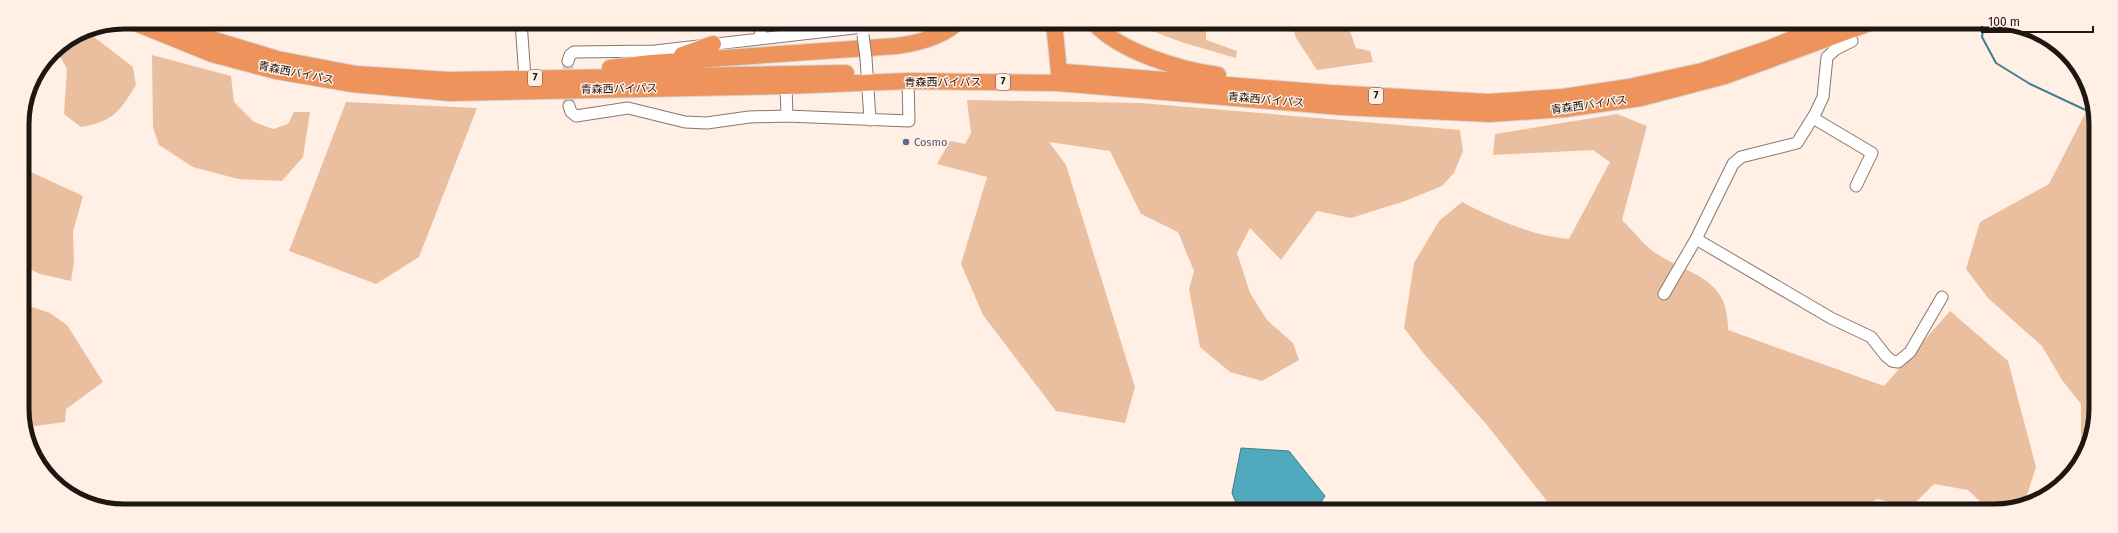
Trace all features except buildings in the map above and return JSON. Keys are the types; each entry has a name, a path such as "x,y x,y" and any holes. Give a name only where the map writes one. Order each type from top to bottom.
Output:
{"highway":[{"name":"青森西バイパス","path":"151,29 212,54 276,70 352,84 450,93 786,86 867,71 908,81 1059,77 1341,107 1490,114 1565,109 1641,98 1725,76 1854,29"},
{"name":"青森西バイパス","path":"182,29 277,59 356,74 448,80 913,71 1059,77 1330,94 1488,102 1563,98 1629,88 1702,71 1770,48 1832,37"},
{"path":"525,78 651,63 916,44 947,32 950,29"},
{"path":"1055,29 1059,77"},
{"path":"1102,29 1132,50 1166,63 1206,73 1330,94"},
{"path":"651,63 686,54 713,44"}],"street":[{"path":"522,29 525,78"},
{"path":"760,39 761,29"},
{"path":"568,61 570,55 574,52 655,51 854,29"},
{"path":"863,29 870,120"},
{"path":"1664,294 1696,239 1733,164 1741,157 1797,143 1813,118 1823,97 1827,57 1832,37 1852,41"},
{"path":"569,106 571,112 576,116 628,108 685,122 707,123 749,117 788,116 909,121 908,81"},
{"path":"786,86 788,116"},
{"path":"1813,118 1872,153 1856,186"},
{"path":"1696,239 1831,318 1871,337 1886,356 1892,361 1898,362 1910,352 1942,297"}],"shaded area":[{"path":"1147,29 1206,29 1206,40 1237,51 1236,58 1184,43"},
{"path":"1294,29 1349,29 1356,48 1370,51 1373,62 1317,70 1296,38"},
{"path":"91,35 133,67 136,85 125,102 114,114 101,122 81,127 64,114 67,69 59,55 76,42"},
{"path":"152,55 231,76 234,102 254,122 273,129 288,124 294,112 310,112 303,157 282,181 238,179 193,167 159,145 153,127"},
{"path":"967,100 1141,103 1460,130 1463,151 1454,173 1442,186 1405,201 1351,218 1317,211 1281,260 1250,228 1237,253 1250,293 1267,320 1293,343 1299,360 1262,381 1230,372 1200,347 1189,289 1194,271 1178,232 1141,214 1110,151 1049,142 1066,165 1135,387 1125,423 1056,411 983,315 961,264 987,177 937,164 950,141 965,144 971,133"},
{"path":"346,102 477,108 419,257 376,284 289,251"},
{"path":"2088,109 2089,118 2089,415 2086,434 2081,447 2081,404 2062,380 2042,346 1988,298 1966,269 1980,222 2049,184"},
{"path":"1617,114 1647,126 1622,220 1650,249 1663,258 1702,278 1713,286 1721,297 1726,311 1728,330 1884,386 1950,311 2008,361 2036,467 2026,499 2000,504 1983,504 1968,490 1934,484 1914,504 1898,504 1877,499 1870,504 1549,504 1487,425 1424,354 1404,328 1414,263 1439,221 1462,202 1487,215 1514,226 1541,234 1569,239 1610,162 1593,150 1493,155 1495,134"},
{"path":"29,171 83,196 73,232 74,262 71,281 40,274 29,269"},
{"path":"29,306 50,313 67,325 103,382 66,409 65,422 31,427 29,415"}],"water":[{"path":"1241,448 1289,451 1325,496 1320,504 1237,504 1232,493"}],"waterway":[{"path":"1983,29 1982,37 1996,63 2030,84 2088,111"}],"tunnel":[{"path":"568,61 569,106"}],"place":[{"name":"Cosmo","path":"906,142"}]}
